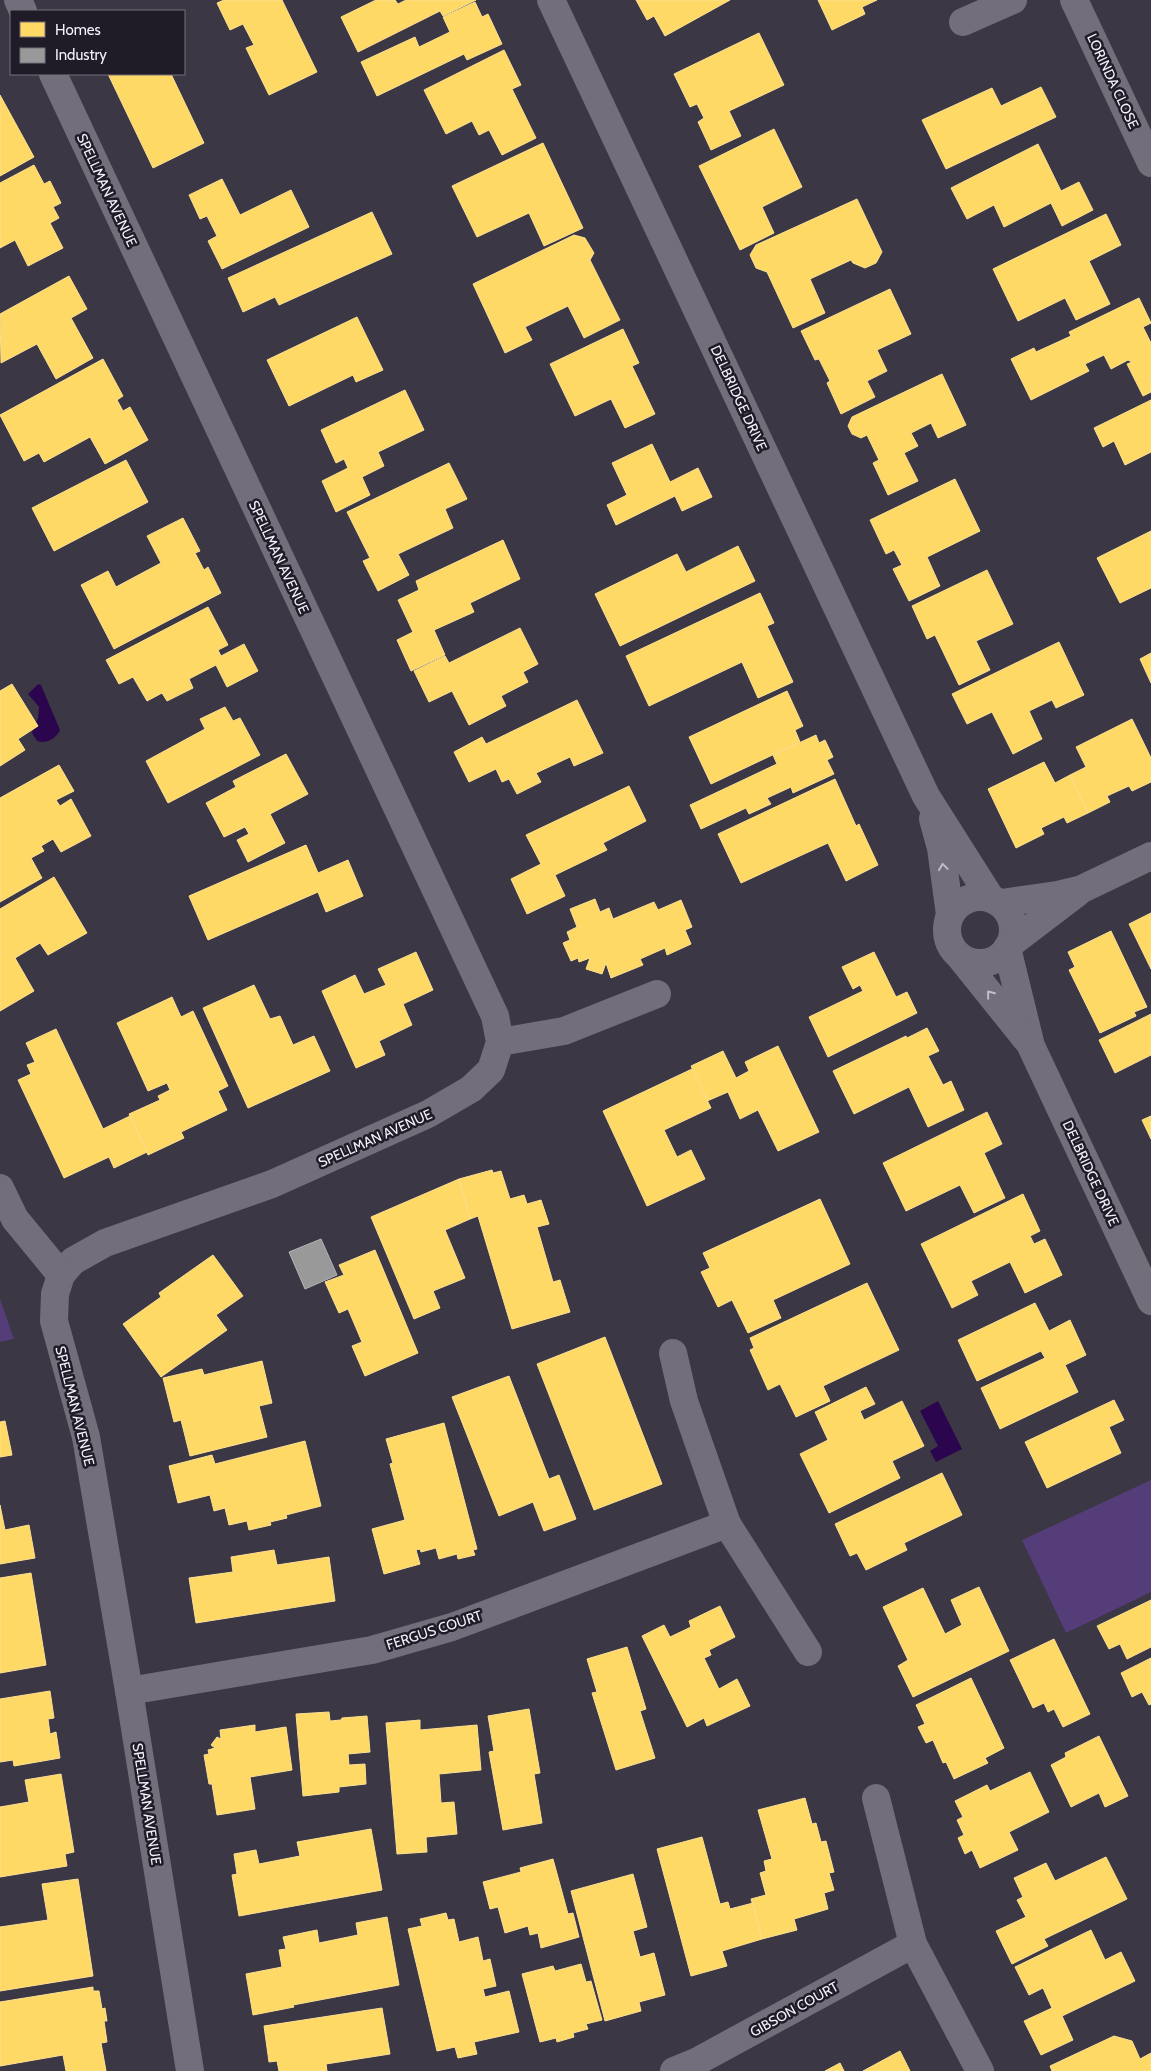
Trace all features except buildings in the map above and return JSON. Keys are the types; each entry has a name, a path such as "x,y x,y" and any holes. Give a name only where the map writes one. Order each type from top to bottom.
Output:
{"street":[{"name":"DELBRIDGE DRIVE","path":"551,0 926,796 995,900"},
{"path":"963,22 1013,0"},
{"name":"LORINDA CLOSE","path":"1074,0 1151,163"},
{"name":"SPELLMAN AVENUE","path":"53,75 495,1016 500,1042 491,1070 470,1089 428,1114 272,1184 105,1243 73,1261 61,1274 55,1294 54,1321 86,1436 190,2071"},
{"name":"DELBRIDGE DRIVE","path":"926,796 941,848 950,915"},
{"path":"1082,888 991,962 981,963 961,958 948,943 946,934 950,915 962,901 971,897 995,900 1057,895 1082,888 1151,856"},
{"path":"995,900 1008,912 1012,922 1013,933 1009,946"},
{"name":"DELBRIDGE DRIVE","path":"1009,946 1031,1046 1151,1301"},
{"name":"DELBRIDGE DRIVE","path":"961,958 1031,1046"},
{"path":"500,1042 564,1031 657,994"},
{"path":"0,1188 15,1219 61,1274"},
{"path":"673,1353 684,1401 727,1524 808,1652"},
{"name":"FERGUS COURT","path":"129,1691 372,1650 452,1627 727,1524"},
{"path":"876,1798 913,1944 980,2071"},
{"name":"GIBSON COURT","path":"674,2071 696,2062 913,1944"}],"shaded area":[{"path":"38,684 41,685 60,730 53,738 44,742 37,741 32,733 38,718 39,707 28,694"},
{"path":"0,1299 14,1339 0,1342"},
{"path":"938,1401 962,1449 936,1462 930,1451 938,1446 920,1411"},
{"path":"1151,1480 1151,1592 1066,1633 1022,1540"}]}
